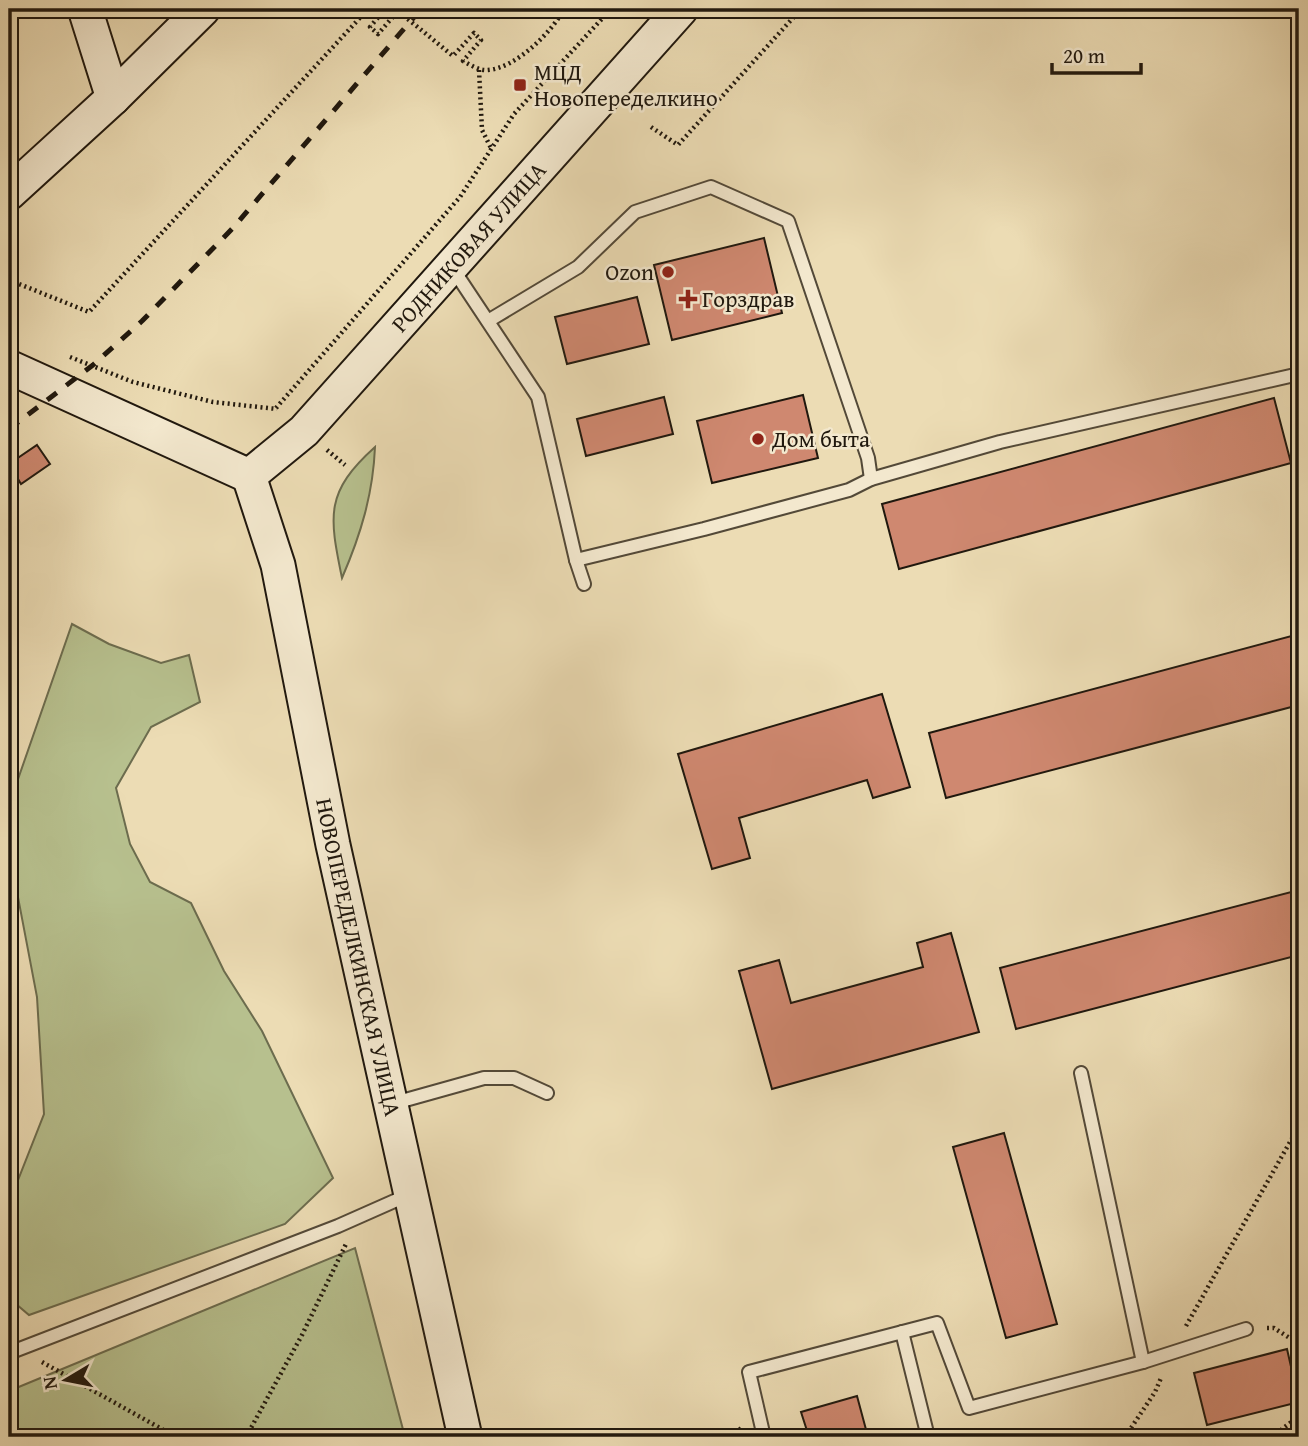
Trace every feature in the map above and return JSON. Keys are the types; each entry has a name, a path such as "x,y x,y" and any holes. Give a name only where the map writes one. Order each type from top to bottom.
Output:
{"main road":[{"path":"85,9 113,98"},
{"path":"9,192 113,98 203,9"},
{"name":"РОДНИКОВАЯ УЛИЦА","path":"249,476 304,431 681,9"},
{"path":"9,367 249,476"},
{"name":"НОВОПЕРЕДЕЛКИНСКАЯ УЛИЦА","path":"249,476 278,565 330,831 465,1437"}],"lane":[{"path":"488,320 578,267 635,212 711,187 788,221 868,458 871,479"},
{"path":"451,266 538,397 584,584"},
{"path":"576,559 704,529 849,490 871,479 1000,442 1299,374"},
{"path":"1080,1073 1143,1362"},
{"path":"391,1104 484,1078 514,1078 547,1093"},
{"path":"14,1352 338,1226 411,1193"},
{"path":"764,1437 749,1372 937,1323 969,1408 1143,1362 1246,1329"},
{"path":"902,1332 928,1437"}],"path":[{"path":"9,280 89,312 368,9"},
{"path":"385,9 370,27 378,34 398,10 453,56 474,33 481,40 463,61 479,70 491,71 517,60 556,25 564,9"},
{"path":"62,355 133,382 213,402 276,408 460,197 514,114 611,9"},
{"path":"651,127 678,145 801,9"},
{"path":"479,70 482,130 491,148"},
{"path":"1125,1437 1155,1392 1171,1353 1299,1126"},
{"path":"246,1437 302,1335 346,1244"},
{"path":"1246,1329 1274,1328 1299,1344"},
{"path":"14,1352 176,1437"},
{"path":"1272,1437 1299,1416"}],"green space":[{"path":"375,447 365,514 342,578 335,537 335,506 347,478"},
{"path":"72,624 109,644 161,663 189,655 200,702 151,727 116,788 130,844 150,882 191,903 224,971 262,1031 333,1178 285,1224 29,1315 9,1298 9,1203 44,1114 37,997 9,850 9,805"},
{"path":"355,1248 405,1437 9,1437 9,1391"}],"building":[{"path":"764,238 782,313 672,340 654,265"},
{"path":"637,297 649,344 567,364 555,317"},
{"name":"Дом быта","path":"803,395 818,458 712,483 697,421"},
{"path":"664,397 673,434 586,456 577,419"},
{"path":"1274,398 1291,463 899,569 882,504"},
{"path":"37,445 50,464 21,484 9,464"},
{"path":"1299,634 1299,705 946,798 929,733"},
{"path":"882,694 910,787 873,798 867,780 739,818 750,858 712,869 678,754"},
{"path":"1299,890 1299,955 1016,1029 1000,968"},
{"path":"951,933 979,1032 772,1089 739,971 779,960 791,1003 923,967 917,943"},
{"path":"1004,1133 1057,1324 1006,1338 953,1147"},
{"path":"1287,1349 1299,1402 1207,1425 1194,1373"},
{"path":"857,1396 868,1437 809,1437 801,1412"}],"railway":[{"path":"9,429 93,365 142,321 232,229 421,9"}],"place":[{"name":"МЦД Новопеределкино","path":"520,85"},
{"name":"Ozon","path":"668,272"},
{"name":"Горздрав","path":"688,299"},
{"name":"Дом быта","path":"758,439"}]}
